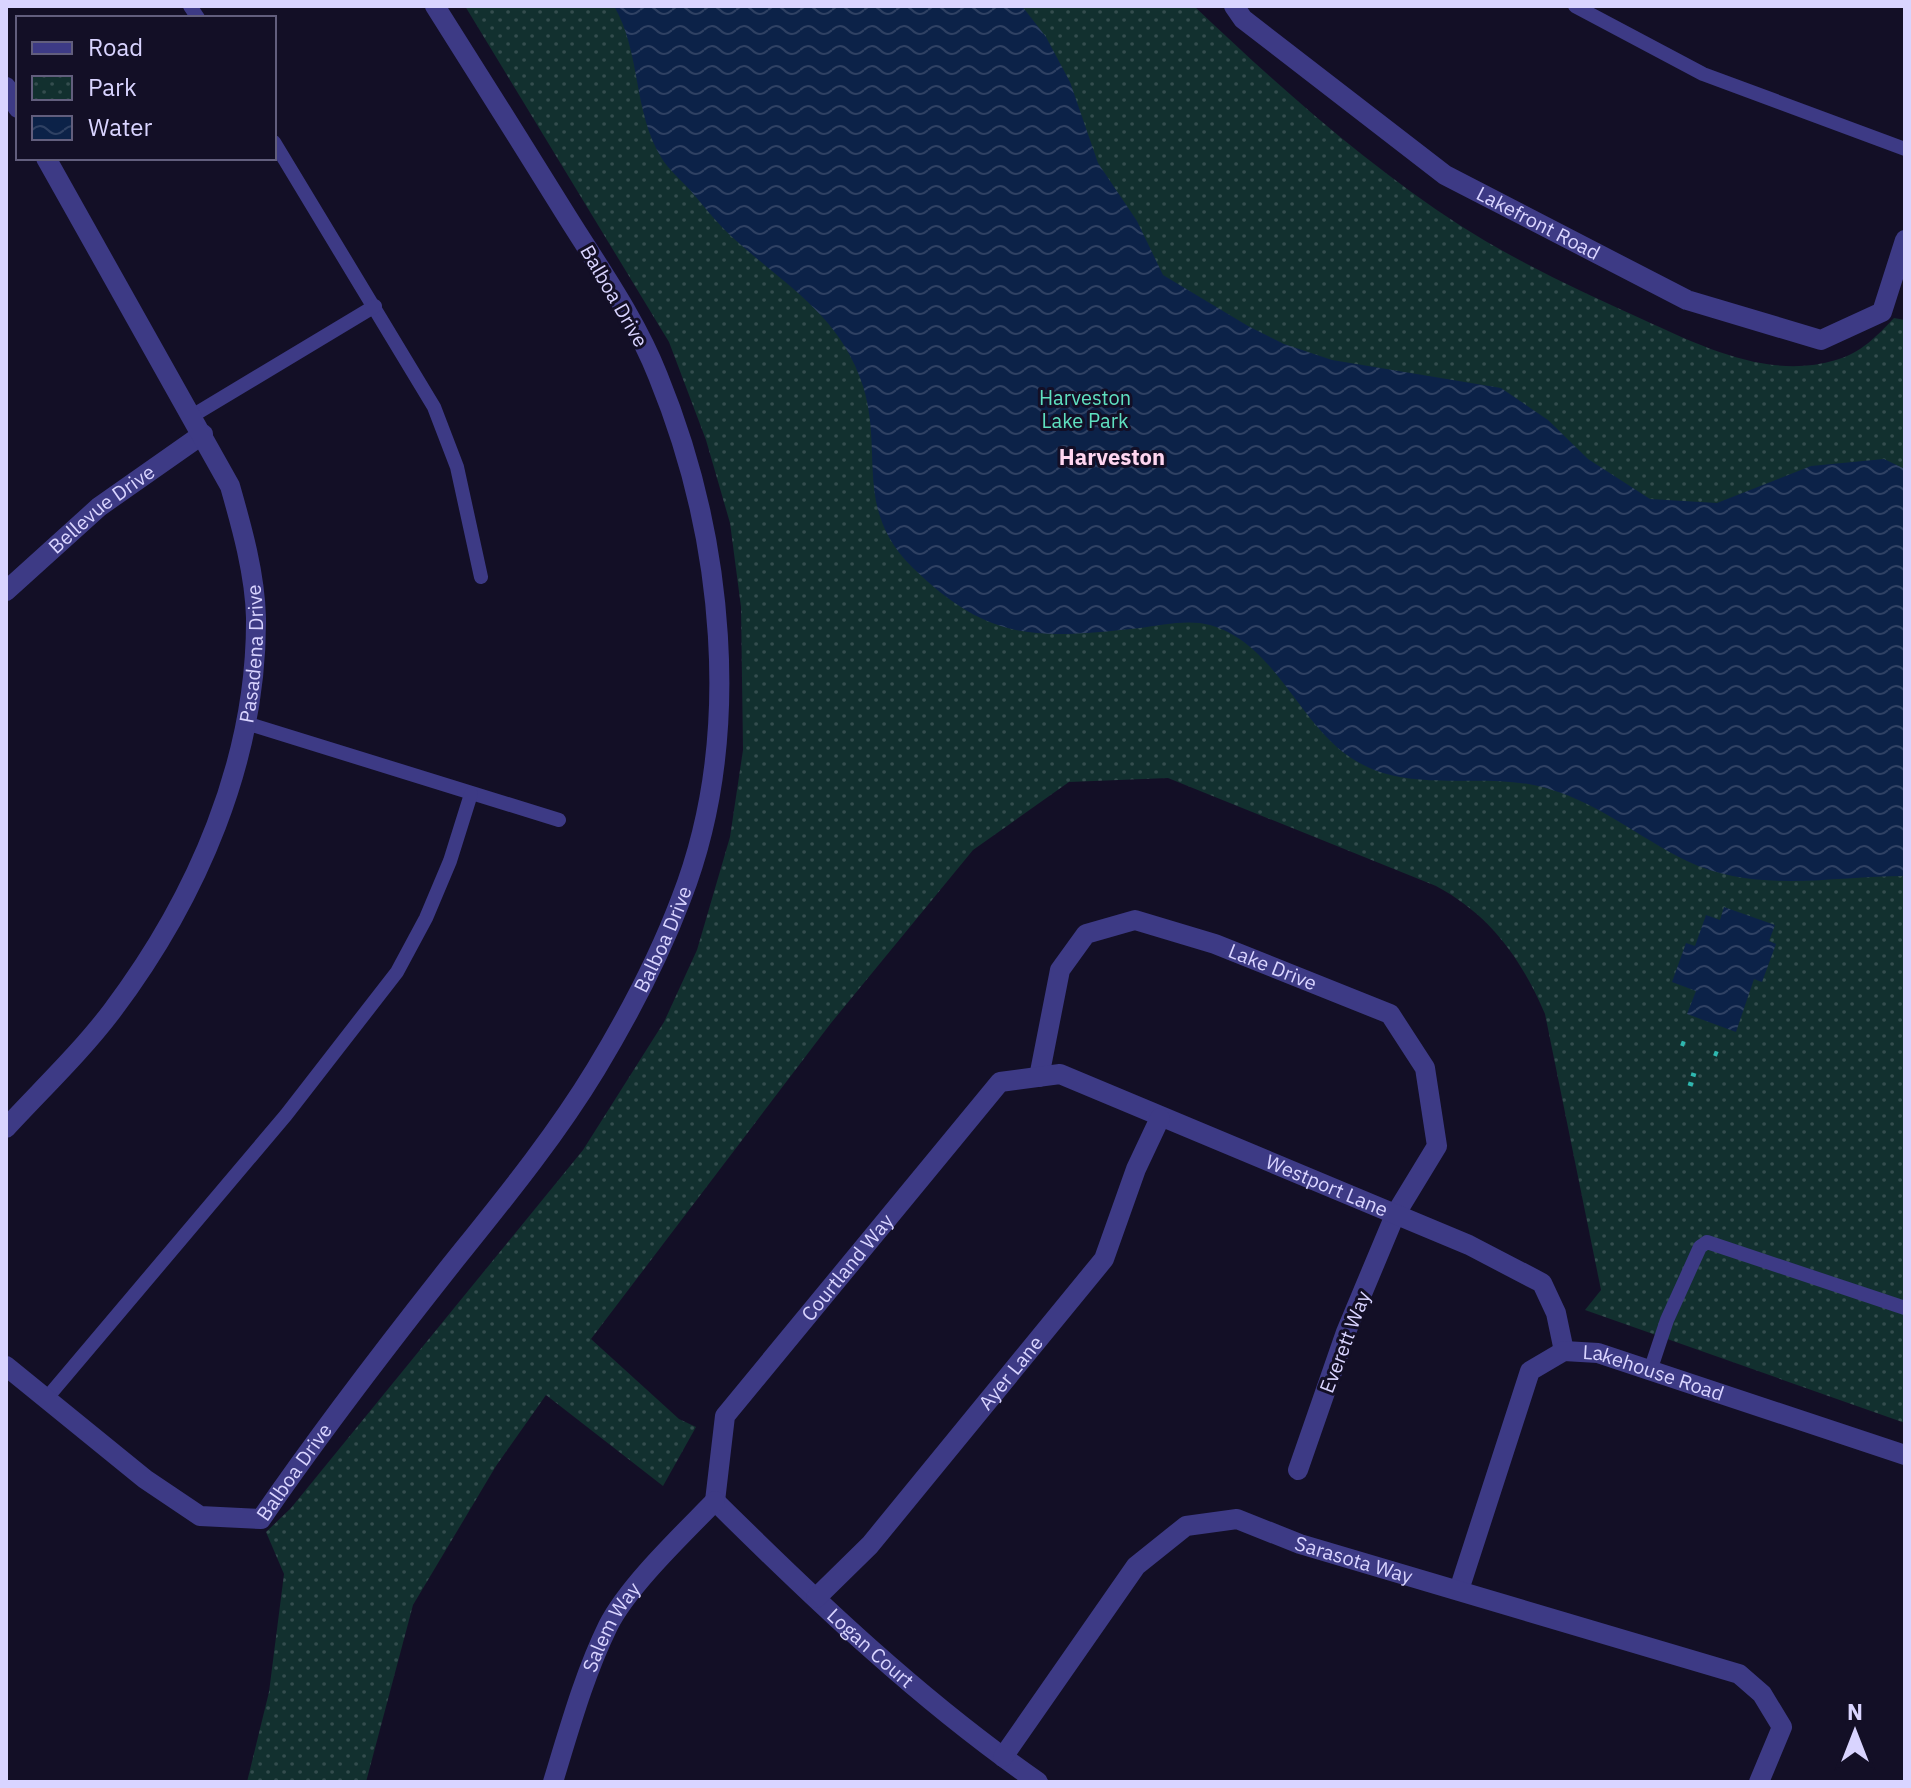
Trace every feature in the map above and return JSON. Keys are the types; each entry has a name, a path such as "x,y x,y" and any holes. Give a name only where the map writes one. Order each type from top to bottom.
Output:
{"street":[{"name":"Balboa Drive","path":"6,1366 145,1479 200,1516 261,1519 334,1413 521,1177 596,1069 682,898 712,774 718,706 716,638 705,528 683,444 657,372 628,315 435,6"},
{"name":"Lakefront Road","path":"1234,6 1243,19 1445,175 1687,300 1821,340 1882,312 1905,240"},
{"path":"6,87 16,104"},
{"name":"Pasadena Drive","path":"6,1128 112,1011 182,901 233,783 253,690 254,601 243,532 230,486 47,160"},
{"name":"Bellevue Drive","path":"6,591 99,507 203,434"},
{"name":"Lake Drive","path":"1039,1077 1060,970 1086,934 1135,920 1215,944 1390,1014 1425,1068 1437,1146 1395,1215"},
{"name":"Westport Lane","path":"1039,1077 1060,1074 1469,1245 1542,1283 1556,1313 1564,1351"},
{"name":"Courtland Way","path":"715,1501 725,1416 748,1385 1000,1082 1039,1077"},
{"name":"Ayer Lane","path":"816,1598 880,1534 1104,1259 1136,1169 1160,1118"},
{"name":"Everett Way","path":"1298,1470 1346,1332 1395,1215"},
{"name":"Lakehouse Road","path":"1459,1590 1530,1371 1564,1351 1598,1353 1651,1368 1905,1455"},
{"name":"Logan Court","path":"715,1501 854,1634 1003,1757 1038,1782"},
{"name":"Salem Way","path":"553,1782 574,1714 609,1624 659,1559 715,1501"},
{"name":"Sarasota Way","path":"1003,1757 1136,1566 1186,1526 1237,1519 1300,1544 1739,1674 1762,1694 1782,1727 1759,1782"}],"lane":[{"path":"1575,6 1703,74 1905,149"},
{"path":"276,145 419,379 444,431 470,516 481,577"},
{"path":"192,416 375,306"},
{"path":"246,723 559,820"},
{"path":"46,1399 286,1115 397,972 426,918 450,861 471,794"},
{"path":"1651,1368 1670,1312 1700,1247 1707,1242 1905,1308"}],"path":[{"path":"1681,1043 1689,1046"},
{"path":"1714,1053 1722,1056"},
{"path":"1690,1086 1694,1073"}],"green space":[{"name":"Harveston Lake Park","path":"465,6 1194,6 1322,122 1425,202 1528,265 1666,330 1737,358 1786,366 1811,365 1853,353 1894,318 1905,320 1905,1423 1585,1310 1601,1290 1545,1014 1514,957 1488,924 1472,910 1436,886 1168,778 1069,782 973,850 831,1023 591,1339 679,1419 696,1427 663,1486 546,1395 496,1466 413,1605 366,1782 247,1782 269,1692 284,1574 266,1532 291,1508 583,1150 664,1022 697,950 730,837 743,750 741,607 730,523 706,440 669,342"}],"water":[{"path":"614,6 1022,6 1046,37 1070,82 1098,163 1137,221 1163,275 1248,326 1284,344 1332,360 1501,388 1548,420 1588,459 1650,499 1717,503 1811,466 1884,459 1905,469 1905,876 1794,881 1740,877 1687,861 1596,809 1538,786 1515,782 1422,780 1377,771 1336,746 1253,649 1233,635 1210,625 1184,623 1104,632 1044,634 992,623 967,611 913,568 894,546 883,524 873,480 869,411 853,361 840,339 808,302 725,231 661,157 646,120 629,43"},
{"path":"1724,907 1775,925 1769,941 1776,944 1762,982 1754,979 1736,1032 1687,1014 1696,991 1672,982 1686,943 1695,946 1706,915 1720,920"}],"district":[{"name":"Harveston","path":"1112,457"}]}
